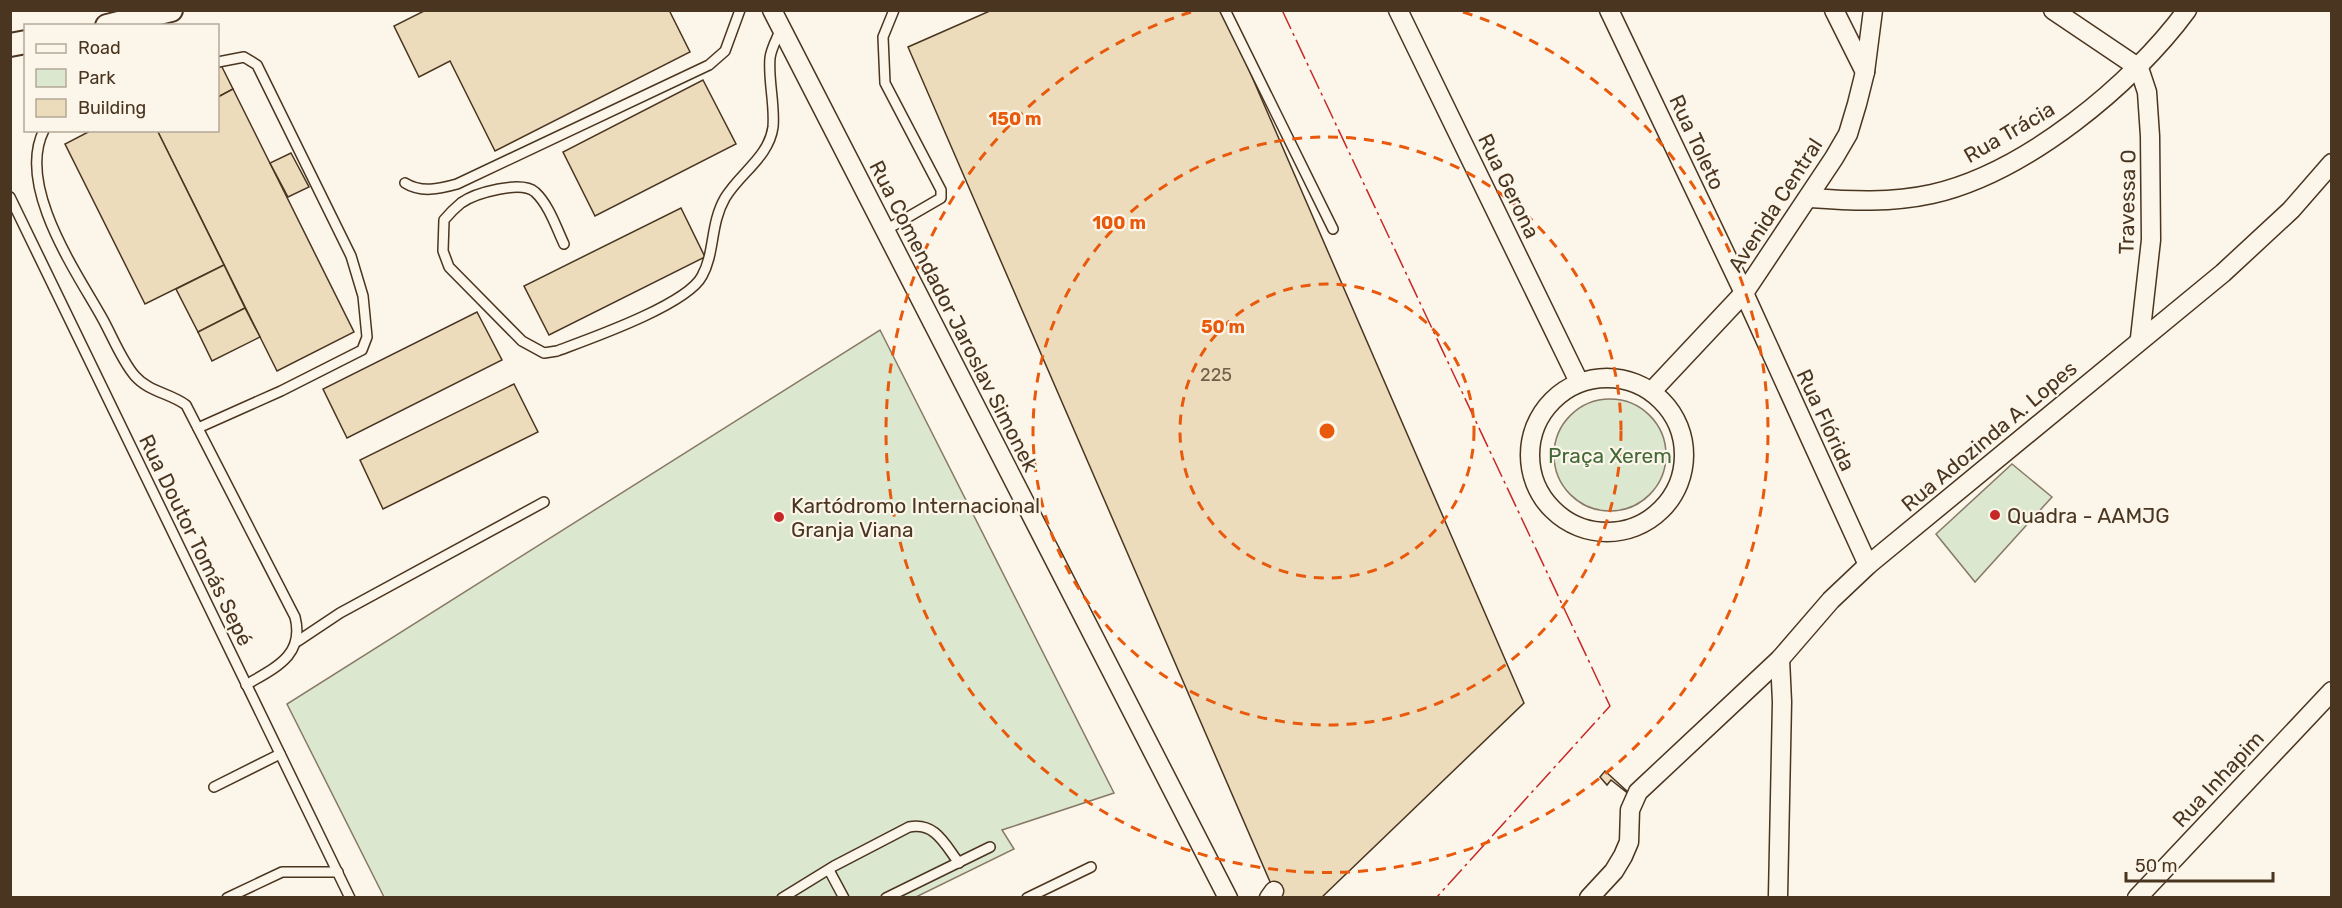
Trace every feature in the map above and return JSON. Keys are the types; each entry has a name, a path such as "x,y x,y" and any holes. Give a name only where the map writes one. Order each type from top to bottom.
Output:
{"street":[{"name":"Rua Comendador Jaroslav Simonek","path":"772,10 1228,897"},
{"name":"Rua Gerona","path":"1398,10 1579,382"},
{"name":"Rua Toleto","path":"1609,10 1744,293"},
{"path":"1834,10 1865,72"},
{"name":"Avenida Central","path":"1652,391 1744,293 1810,198 1848,134 1865,72 1873,10"},
{"path":"2053,10 2139,68"},
{"name":"Rua Trácia","path":"1810,198 1865,202 1894,200 1958,187 1994,171 2052,136 2113,91 2139,68 2187,10"},
{"path":"114,24 159,12"},
{"name":"Travessa O","path":"2139,68 2147,92 2150,136 2151,240 2140,338"},
{"name":"Rua Adozinda A. Lopes","path":"1589,897 1614,871 1623,856 1629,842 1630,810 1638,792 1780,659 1831,600 1868,565 2062,407 2140,338 2223,273 2292,210 2331,163"},
{"name":"Rua Flórida","path":"1744,293 1868,565"},
{"path":"1604,377 1629,380 1652,391 1670,409 1682,432 1685,457 1680,483 1668,505 1648,522 1624,531 1599,532 1574,525 1553,510 1538,489 1530,465 1531,439 1540,415 1557,395 1579,382 1604,377"},
{"path":"1778,896 1782,702 1780,659"},
{"name":"Rua Inhapim","path":"2137,897 2331,691"}],"lane":[{"path":"405,183 415,189 441,189 457,184 709,65 725,51 740,10"},
{"path":"884,231 941,198 941,190 885,83 883,37 894,10"},
{"path":"1225,10 1333,229"},
{"path":"564,244 544,202 533,190 520,186 494,191 461,202 444,220 443,251 449,267 522,341 544,353 557,351 640,317 691,289 702,277 708,262 714,219 726,196 767,148 773,126 770,56 781,28"},
{"path":"198,428 281,391 362,350 368,337 363,296 351,256 257,65 244,57 219,62"},
{"path":"43,132 39,141 38,176 49,219 60,243 134,375 153,390 175,397 186,405 295,617 298,641"},
{"name":"Rua Doutor Tomás Sepé","path":"10,197 350,897"},
{"path":"246,685 273,668 293,651 298,641 340,614 544,502"},
{"path":"214,787 280,754"},
{"path":"782,897 909,827 921,825 942,838 959,863"},
{"path":"886,897 990,847"},
{"path":"1027,897 1091,867"},
{"path":"829,870 844,897"},
{"path":"227,897 282,872 338,872"}],"green space":[{"name":"Kartódromo Internacional Granja Viana","path":"880,330 1114,793 1002,830 1014,849 916,897 384,897 287,704"},
{"name":"Praça Xerem","path":"1610,399 1631,403 1649,416 1662,434 1666,455 1662,476 1649,494 1631,507 1610,511 1589,507 1571,494 1558,476 1554,455 1558,434 1571,416 1589,403"},
{"name":"Quadra - AAMJG","path":"2012,464 2052,497 1975,582 1936,534"}],"building":[{"path":"426,10 669,10 690,52 495,151 450,61 419,77 394,26"},
{"path":"992,10 1223,10 1524,703 1321,898 1277,898 908,47"},
{"path":"221,65 233,89 219,96 219,66"},
{"path":"703,80 736,144 595,216 563,152"},
{"path":"233,89 354,332 277,371 158,132 219,132 219,96"},
{"path":"88,132 158,132 224,265 145,304 65,144"},
{"path":"291,153 309,187 288,197 270,163"},
{"path":"681,208 705,257 549,335 524,286"},
{"path":"224,265 245,308 198,332 176,289"},
{"path":"245,308 260,337 212,361 198,332"},
{"path":"477,312 502,360 347,438 323,389"},
{"path":"514,384 538,432 383,509 360,460"},
{"path":"1605,771 1640,803 1611,780 1607,785 1600,777"}],"power":[{"path":"1282,10 1610,706 1436,898"}],"place":[{"name":"Quadra - AAMJG","path":"1995,515"},
{"name":"Kartódromo Internacional Granja Viana","path":"779,517"}]}
